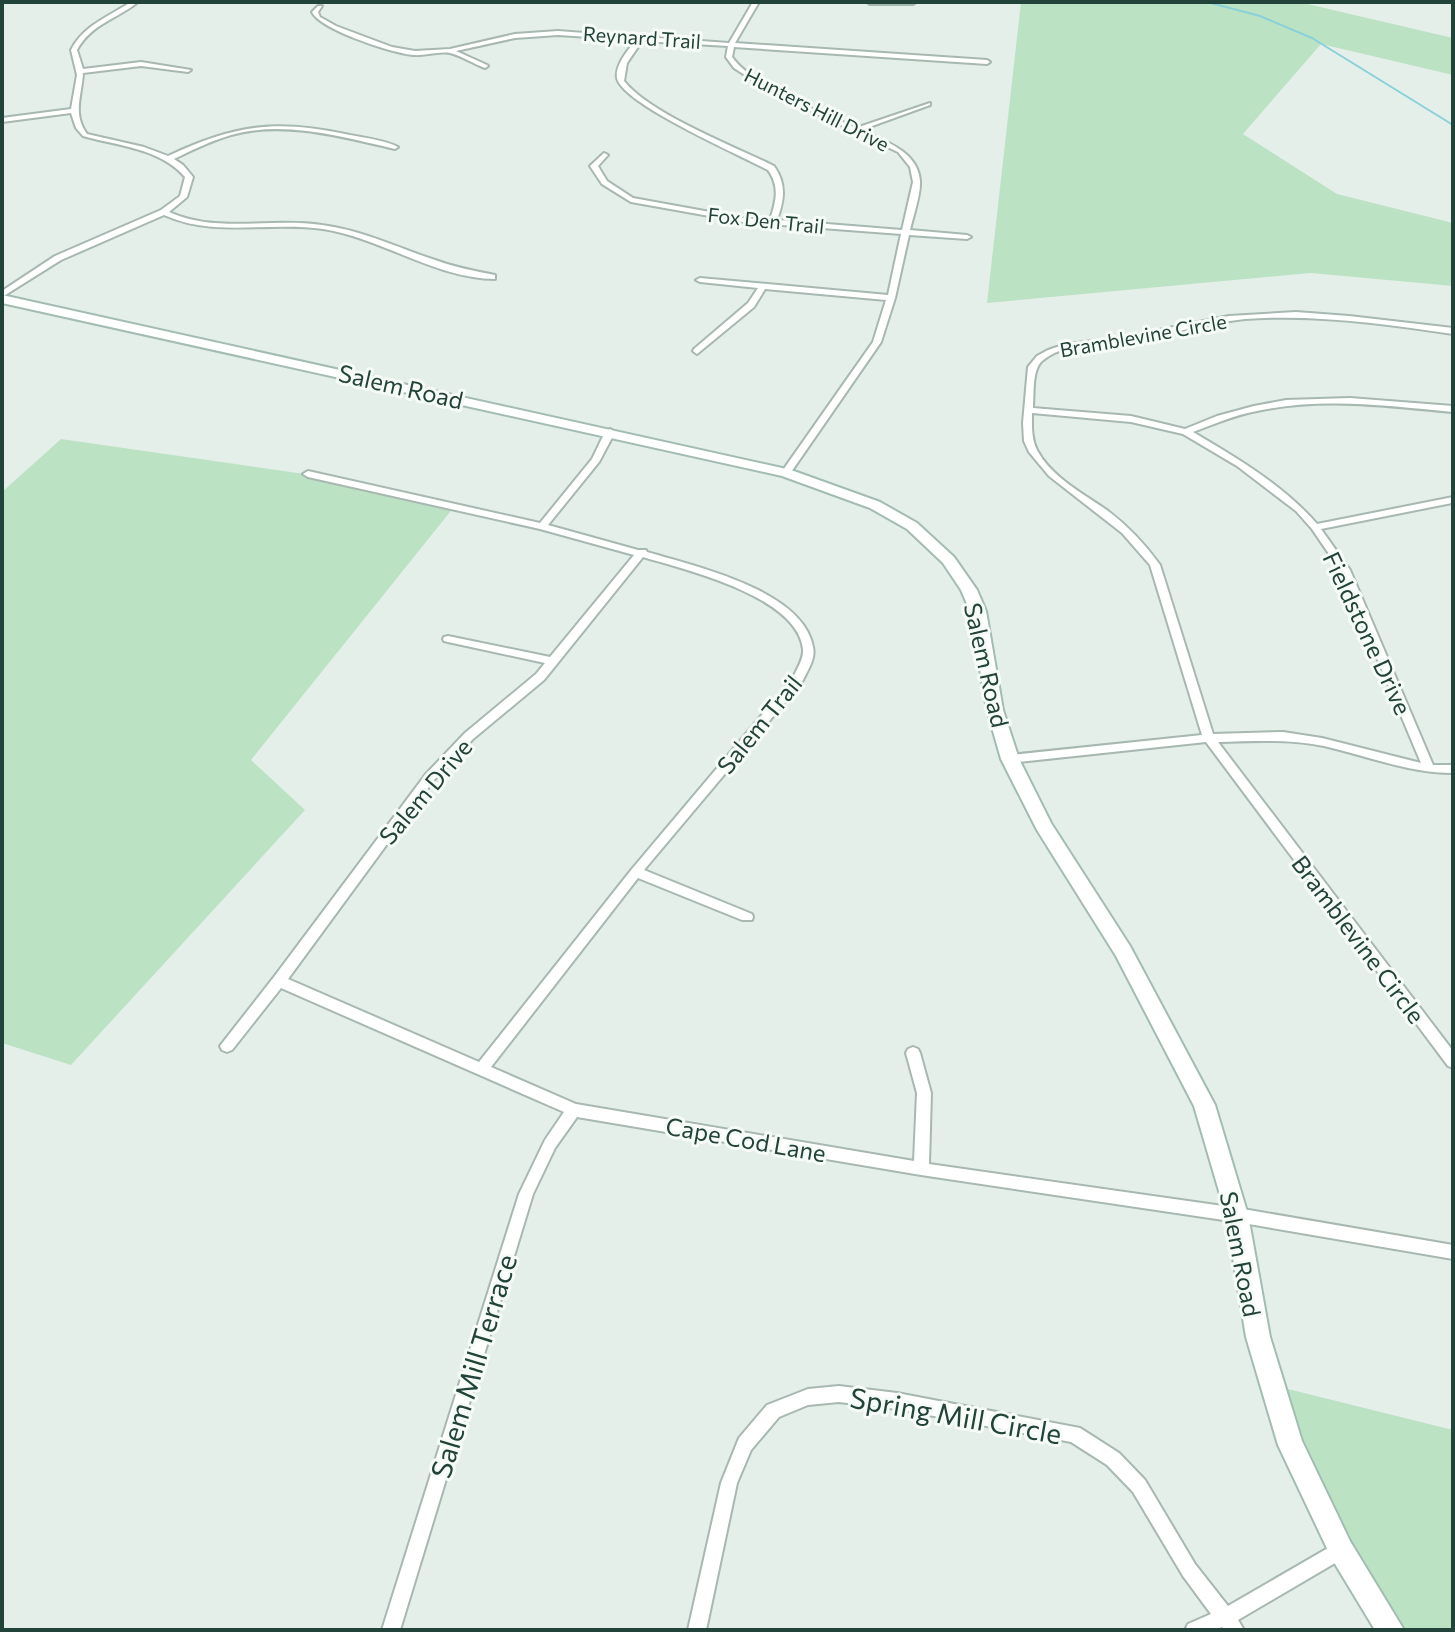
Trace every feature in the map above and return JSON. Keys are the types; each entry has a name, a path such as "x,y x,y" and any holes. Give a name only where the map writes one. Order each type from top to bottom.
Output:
{"street":[{"path":"2,297 58,258 164,212 183,197 189,177 183,167 170,158 85,135 77,127 73,111 80,71 74,50 79,38 135,2"},
{"name":"Hunters Hill Drive","path":"756,2 733,43 729,60 740,72 900,151 913,167 917,182 891,298 877,342 786,473"},
{"path":"870,2 913,2"},
{"name":"Reynard Trail","path":"320,7 315,12 318,18 391,49 415,53 450,51 505,38 558,33 987,62"},
{"path":"494,27 505,38"},
{"path":"641,37 622,68 620,76 625,88 645,104 771,168 780,180 782,191 773,222"},
{"path":"450,51 485,66"},
{"path":"80,71 153,64 188,70"},
{"path":"858,129 928,104"},
{"path":"2,120 73,111"},
{"path":"170,158 207,138 269,126 306,127 395,147"},
{"name":"Fox Den Trail","path":"604,155 594,166 596,172 616,192 631,200 704,214 773,222 967,237"},
{"path":"164,212 172,217 217,225 304,225 339,229 452,268 492,277"},
{"path":"700,280 891,298"},
{"path":"697,351 751,305 763,286"},
{"name":"Salem Road","path":"2,297 786,473 889,512 922,534 949,560 969,590 978,611 995,710 1010,759 1043,825 1123,951 1204,1105 1237,1215 1258,1337 1291,1445 1341,1550 1390,1630"},
{"name":"Bramblevine Circle","path":"1453,331 1269,315 1230,318 1128,340 1065,347 1044,355 1032,367 1029,443 1039,460 1116,522 1140,544 1155,565 1209,738 1447,1048 1453,1062"},
{"path":"1186,432 1219,416 1310,399 1453,409"},
{"name":"Fieldstone Drive","path":"1030,410 1131,419 1186,432 1240,464 1281,494 1315,527 1345,570 1429,769"},
{"path":"542,526 596,460 610,432"},
{"name":"Salem Trail","path":"308,474 542,526 713,574 779,605 805,634 808,657 798,679 636,872 481,1070"},
{"path":"1315,527 1452,500"},
{"name":"Salem Drive","path":"227,1046 430,777 469,736 540,677 642,552"},
{"path":"448,639 552,661"},
{"path":"1010,759 1209,738 1283,736 1322,742 1429,769 1453,769"},
{"path":"636,872 747,917"},
{"name":"Cape Cod Lane","path":"279,981 574,1110 921,1169 1237,1215 1453,1252"},
{"path":"913,1053 924,1093 921,1169"},
{"name":"Salem Mill Terrace","path":"391,1630 526,1194 550,1144 574,1110"},
{"name":"Spring Mill Circle","path":"697,1630 729,1483 745,1444 773,1411 808,1397 839,1394 897,1401 1074,1434 1113,1459 1139,1486 1189,1570 1231,1623"},
{"path":"1194,1630 1231,1623 1341,1550"}],"green space":[{"path":"1021,2 1299,2 1453,38 1453,75 1321,44 1243,134 1337,194 1453,223 1453,286 1311,273 987,303"},
{"path":"61,439 305,474 454,507 251,760 305,810 71,1065 2,1043 2,492"},
{"path":"1284,1388 1453,1430 1453,1630 1394,1630 1327,1517"}],"waterway":[{"path":"1207,2 1260,16 1312,38 1453,125"}]}
